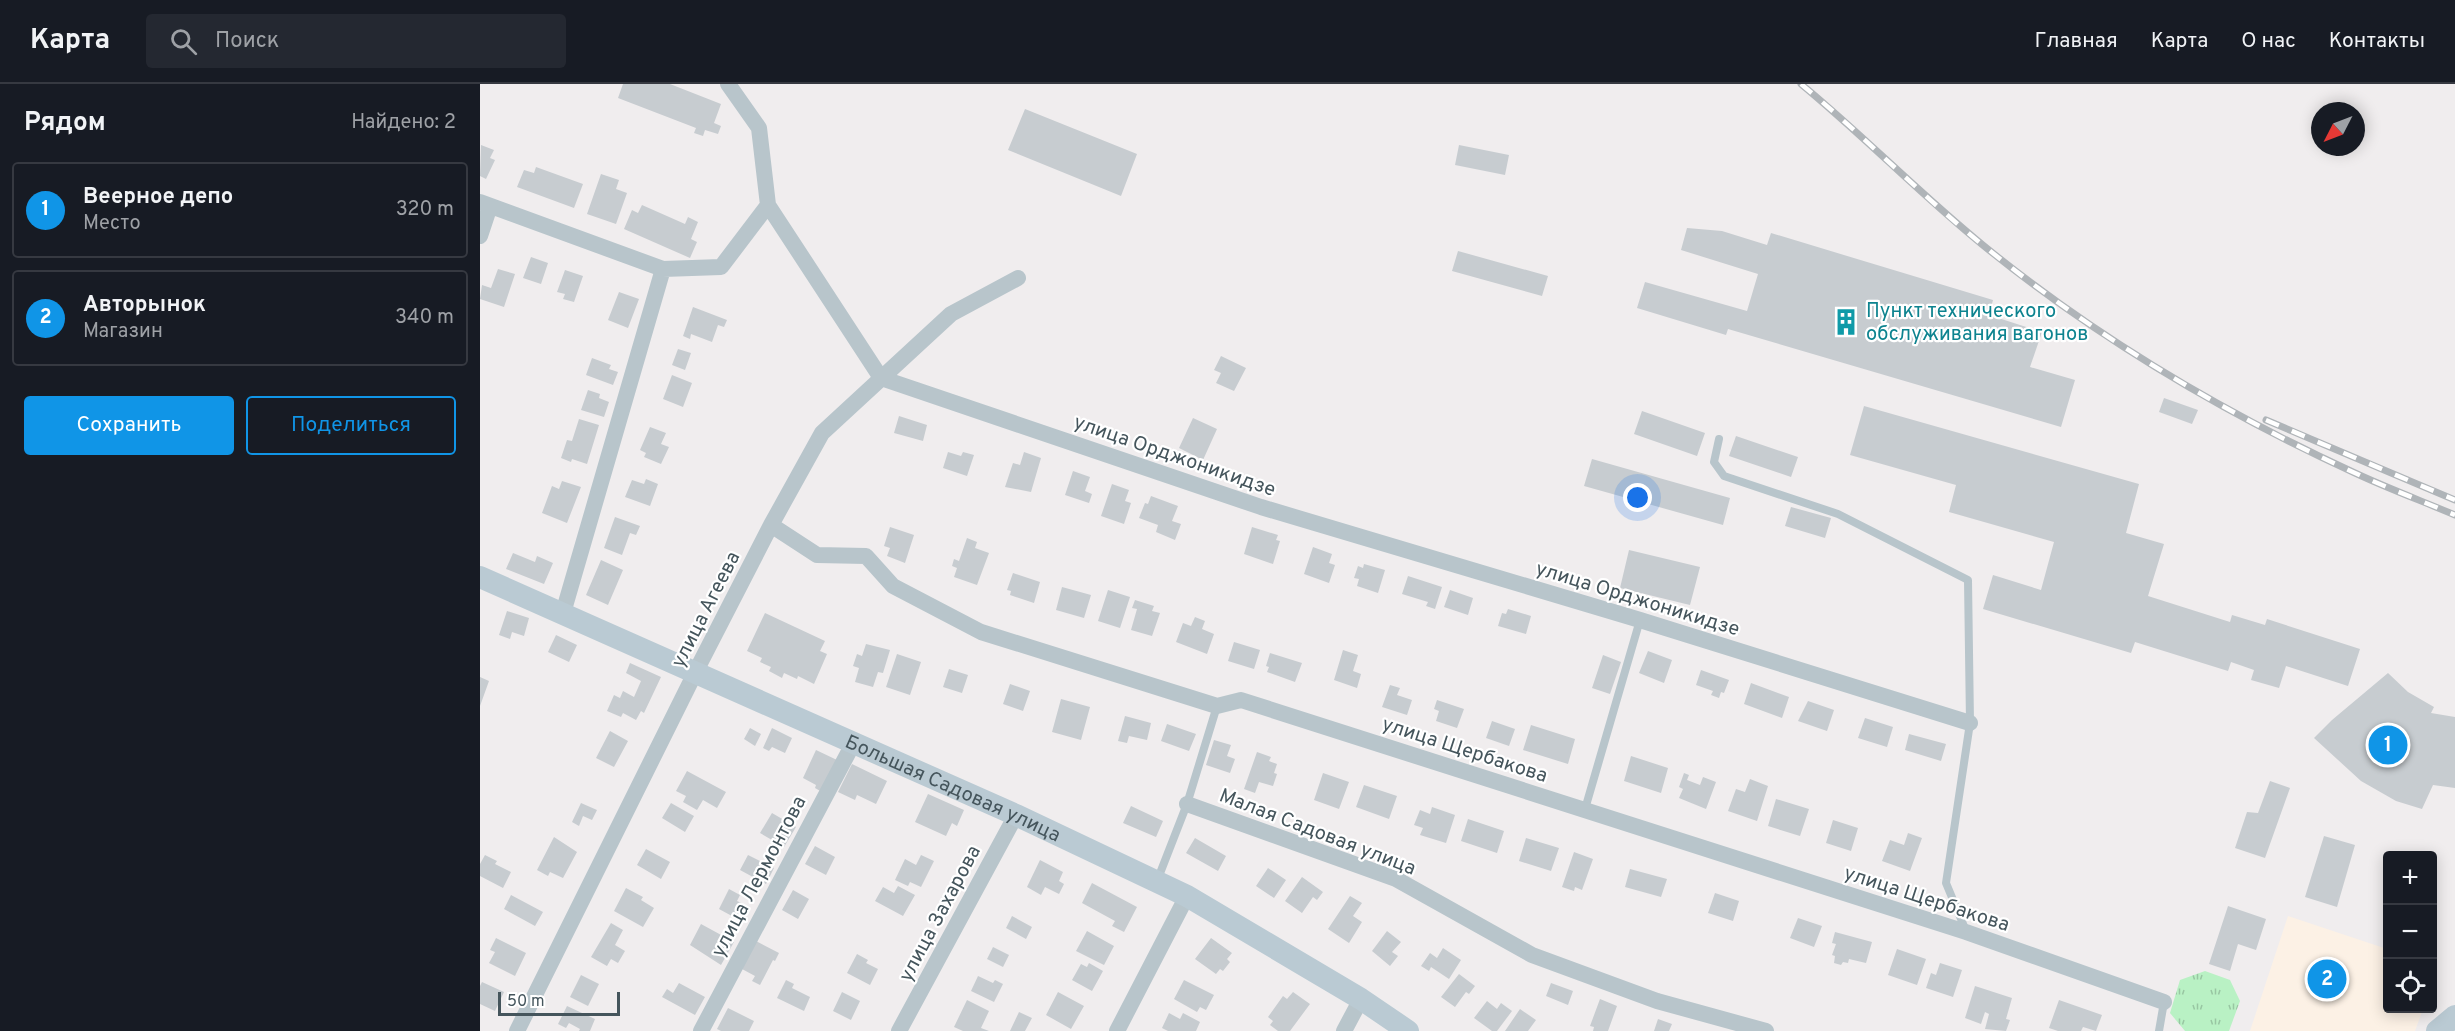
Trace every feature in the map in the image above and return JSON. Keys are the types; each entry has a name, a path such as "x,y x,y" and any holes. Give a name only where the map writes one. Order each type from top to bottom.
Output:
{"main road":[{"name":"Большая Садовая улица","path":"480,577 1016,814 1187,896 1361,999 1408,1031"},
{"path":"2437,1031 2455,1016"}],"street":[{"path":"728,84 759,128 768,205 881,378"},
{"path":"480,236 485,204 663,269 721,267 768,205"},
{"path":"563,613 663,269"},
{"name":"улица Агеева","path":"517,1031 696,671 771,525 822,433 951,314 1018,278"},
{"name":"улица Орджоникидзе","path":"881,378 1261,507 1640,620 1970,723"},
{"name":"улица Щербакова","path":"771,525 817,555 866,556 893,586 981,633 1217,706 1241,700 1966,932 2164,1002"},
{"name":"улица Лермонтова","path":"701,1031 854,742"},
{"name":"Малая Садовая улица","path":"1187,804 1396,879 1532,955 1657,1001 1766,1031"},
{"name":"улица Захарова","path":"899,1031 1016,814"},
{"path":"1118,1031 1187,896"},
{"path":"1344,1031 1361,999"}],"lane":[{"path":"1719,439 1714,462 1724,476 1838,514 1968,580 1970,723 1946,883 1966,932"},
{"path":"1585,809 1640,620"},
{"path":"1156,882 1187,804 1217,706"},
{"path":"2159,1031 2164,1002"}],"shaded area":[{"path":"2288,916 2383,948 2383,1013 2422,1013 2415,1031 2250,1031"}],"green space":[{"path":"2205,971 2230,980 2240,1001 2229,1031 2185,1031 2170,1013 2180,980"}],"building":[{"path":"623,84 670,84 721,104 714,123 721,126 718,134 705,130 703,136 694,133 696,128 618,98"},
{"path":"1025,109 1137,154 1121,196 1008,150"},
{"path":"481,145 494,150 490,158 495,160 486,179 480,176"},
{"path":"1459,145 1509,155 1505,175 1455,165"},
{"path":"536,167 583,184 574,208 517,187 524,170 534,173"},
{"path":"601,174 619,180 616,189 627,193 616,224 587,214"},
{"path":"642,205 685,224 688,217 698,222 691,239 697,242 690,258 624,229 632,210 638,213"},
{"name":"Пункт технического обслуживания вагонов","path":"1687,228 1722,231 1767,245 1771,233 1993,300 1989,315 2042,332 2030,367 2075,380 2061,427 1728,329 1726,335 1637,308 1645,282 1747,311 1758,274 1681,250"},
{"path":"1458,251 1548,276 1542,296 1452,271"},
{"path":"531,257 548,263 541,284 523,278"},
{"path":"498,269 515,274 504,307 480,299 482,285 491,288"},
{"path":"565,270 583,276 574,302 563,299 565,294 557,292"},
{"path":"619,292 639,299 628,328 608,320"},
{"path":"693,307 727,320 724,327 718,325 712,342 691,334 690,339 683,336"},
{"path":"678,349 691,353 685,370 672,365"},
{"path":"1221,356 1246,368 1234,391 1216,383 1221,373 1214,370"},
{"path":"592,358 611,365 609,369 618,372 613,385 586,375"},
{"path":"672,375 692,383 683,407 663,399"},
{"path":"588,390 600,394 599,398 609,402 604,417 581,410"},
{"path":"2164,398 2198,410 2192,424 2159,412"},
{"path":"1864,406 2139,484 2126,533 2164,544 2148,596 2230,622 2232,615 2265,625 2267,619 2360,649 2348,686 2286,666 2279,688 2251,680 2254,670 2231,662 2228,671 2135,642 2131,653 1983,609 1993,575 2041,590 2054,542 1949,512 1956,485 1850,455"},
{"path":"1642,411 1705,433 1697,456 1634,434"},
{"path":"899,416 927,425 923,441 894,433"},
{"path":"1193,418 1217,429 1203,460 1179,448"},
{"path":"579,419 599,425 587,464 561,458 567,440 572,441"},
{"path":"650,427 666,433 661,444 669,447 661,464 644,457 646,453 640,450"},
{"path":"1736,436 1798,457 1791,477 1729,456"},
{"path":"948,452 961,456 963,452 974,455 967,476 943,468"},
{"path":"1024,452 1041,458 1031,492 1005,487 1013,463 1020,465"},
{"path":"1592,459 1730,498 1723,525 1584,486"},
{"path":"1073,471 1090,477 1085,491 1092,494 1089,503 1065,495"},
{"path":"646,479 658,484 650,506 625,497 632,480 644,484"},
{"path":"562,481 581,487 567,523 542,513 552,486 559,489"},
{"path":"1112,484 1129,490 1125,501 1131,503 1124,524 1101,516"},
{"path":"1151,496 1178,506 1172,521 1181,524 1175,540 1156,532 1158,525 1139,518 1145,503 1148,504"},
{"path":"1791,507 1831,518 1825,538 1785,526"},
{"path":"615,517 640,526 636,535 630,533 622,555 604,548"},
{"path":"890,527 914,535 905,563 887,556 890,548 884,546"},
{"path":"1252,527 1278,535 1276,540 1280,541 1273,564 1244,554"},
{"path":"967,538 977,542 975,548 989,553 977,585 954,577 957,568 952,566 954,559 959,561"},
{"path":"1313,547 1332,554 1329,563 1335,565 1329,583 1304,574"},
{"path":"1629,550 1700,567 1690,605 1620,588"},
{"path":"513,553 535,562 537,556 553,563 544,584 506,569"},
{"path":"601,560 623,570 608,605 586,595"},
{"path":"1364,564 1385,570 1378,593 1357,586 1359,579 1354,578 1358,566 1363,568"},
{"path":"1013,573 1040,582 1034,603 1010,595 1011,591 1007,590"},
{"path":"1408,576 1442,587 1435,609 1426,606 1428,602 1402,594"},
{"path":"1062,587 1091,595 1084,618 1056,610"},
{"path":"1108,590 1130,597 1120,628 1098,621"},
{"path":"1450,590 1473,598 1468,615 1444,607"},
{"path":"1135,600 1154,606 1152,611 1160,613 1152,636 1131,630 1137,609 1132,608"},
{"path":"1508,609 1531,616 1526,634 1498,626 1502,613 1506,614"},
{"path":"507,611 529,618 524,636 512,632 510,639 499,635"},
{"path":"765,613 825,641 820,651 827,654 814,684 798,676 797,679 784,673 782,678 769,671 771,667 760,662 762,658 747,651"},
{"path":"1195,617 1205,621 1202,629 1214,634 1207,654 1176,642 1183,623 1191,626"},
{"path":"556,635 577,645 569,662 548,652"},
{"path":"1234,642 1260,650 1254,669 1228,661"},
{"path":"866,644 890,650 883,673 878,672 873,687 855,682 859,668 853,666 857,654 862,656"},
{"path":"1343,650 1358,655 1353,671 1361,674 1357,688 1334,680"},
{"path":"1648,651 1672,660 1664,683 1639,673"},
{"path":"1270,653 1302,663 1295,682 1267,672 1269,667 1266,666"},
{"path":"897,654 921,662 910,695 886,687"},
{"path":"1603,655 1621,662 1610,694 1592,688"},
{"path":"630,663 661,677 644,713 641,711 636,720 623,713 621,717 607,711 614,695 620,698 623,691 634,697 641,681 626,673"},
{"path":"949,669 968,675 962,693 943,687"},
{"path":"1701,670 1729,680 1724,693 1721,692 1719,698 1711,695 1713,691 1696,685"},
{"path":"2388,673 2408,692 2434,707 2431,713 2455,717 2455,788 2433,785 2422,809 2396,801 2361,781 2314,738"},
{"path":"480,677 489,681 480,706"},
{"path":"1751,683 1789,697 1782,718 1744,704"},
{"path":"1010,684 1030,691 1023,711 1003,704"},
{"path":"1390,685 1400,688 1397,695 1412,700 1407,715 1382,707"},
{"path":"1061,699 1090,707 1081,740 1052,732"},
{"path":"1437,700 1464,709 1457,728 1436,721 1439,711 1434,709"},
{"path":"1808,701 1834,710 1827,731 1798,721"},
{"path":"1125,716 1151,723 1147,740 1129,736 1127,743 1118,741"},
{"path":"1865,718 1893,727 1887,747 1858,738"},
{"path":"1492,721 1515,729 1509,746 1486,738"},
{"path":"1167,724 1196,734 1189,751 1161,741"},
{"path":"1531,725 1575,739 1568,764 1523,750"},
{"path":"750,728 761,734 755,746 744,739"},
{"path":"772,728 792,738 785,753 772,747 769,751 763,748"},
{"path":"610,731 628,741 614,767 596,758"},
{"path":"1909,734 1946,744 1941,761 1905,750"},
{"path":"1214,740 1231,745 1227,756 1235,759 1230,773 1206,765"},
{"path":"816,750 837,760 822,792 815,788 816,785 803,778"},
{"path":"1257,752 1271,757 1269,761 1277,764 1274,773 1277,774 1273,786 1259,782 1255,793 1244,789"},
{"path":"1631,756 1668,768 1661,793 1624,781"},
{"path":"852,764 887,781 876,804 857,795 855,800 838,792"},
{"path":"687,771 726,792 717,808 703,800 697,810 683,802 686,796 676,791"},
{"path":"1323,773 1349,782 1339,809 1314,800"},
{"path":"1684,773 1689,775 1687,780 1700,785 1703,777 1716,782 1706,809 1679,798 1683,789 1679,787"},
{"path":"1750,779 1768,786 1757,821 1728,811 1736,789 1745,792"},
{"path":"2270,781 2290,788 2265,858 2235,848 2247,812 2258,813"},
{"path":"1364,785 1397,796 1389,819 1356,807"},
{"path":"928,794 964,810 957,826 952,823 946,836 915,822"},
{"path":"1776,799 1809,809 1800,836 1768,826"},
{"path":"581,803 597,810 592,820 583,816 579,826 572,822"},
{"path":"671,803 694,816 685,832 662,818"},
{"path":"1131,806 1163,821 1156,837 1123,823"},
{"path":"1432,807 1455,815 1446,843 1420,835 1423,828 1414,825 1420,810 1430,814"},
{"path":"772,813 796,827 784,847 760,833"},
{"path":"1468,819 1504,831 1497,853 1461,841"},
{"path":"1833,820 1858,828 1851,851 1826,843"},
{"path":"1908,833 1922,838 1910,871 1882,861 1890,840 1904,845"},
{"path":"2324,836 2355,845 2337,907 2305,897"},
{"path":"554,837 577,852 563,878 550,872 548,876 537,870"},
{"path":"1195,838 1226,856 1218,871 1186,853"},
{"path":"1526,838 1559,848 1551,871 1519,861"},
{"path":"815,846 835,857 826,875 805,864"},
{"path":"646,849 670,862 661,879 637,865"},
{"path":"1574,852 1593,859 1582,890 1575,887 1574,891 1562,887"},
{"path":"485,855 497,861 495,864 511,872 503,888 480,876 480,864"},
{"path":"748,855 774,868 766,884 740,870"},
{"path":"921,855 934,861 921,887 910,882 908,886 895,880 905,859 916,865"},
{"path":"1040,860 1063,872 1059,881 1064,884 1059,894 1045,887 1041,895 1027,887"},
{"path":"1268,868 1286,880 1274,898 1256,886"},
{"path":"1630,869 1667,879 1661,897 1625,887"},
{"path":"1302,877 1323,892 1317,900 1313,897 1302,913 1285,901"},
{"path":"1092,883 1137,907 1124,932 1112,926 1115,921 1082,903"},
{"path":"898,886 915,895 903,916 875,901 883,887 894,893"},
{"path":"626,888 643,897 641,900 654,908 643,927 614,911"},
{"path":"729,889 740,895 737,901 750,907 743,922 719,909"},
{"path":"793,890 809,899 798,919 782,910"},
{"path":"1715,893 1739,901 1733,921 1708,913"},
{"path":"511,895 543,912 535,926 504,909"},
{"path":"1350,896 1362,903 1353,916 1362,922 1349,943 1328,929"},
{"path":"2228,906 2266,919 2256,950 2238,944 2230,971 2209,964"},
{"path":"1012,916 1032,927 1026,939 1006,928"},
{"path":"1798,918 1822,926 1814,947 1790,938"},
{"path":"611,923 623,930 615,945 625,951 618,963 611,959 607,966 591,957"},
{"path":"701,924 734,942 721,965 690,945"},
{"path":"1087,931 1114,946 1104,965 1076,951"},
{"path":"1387,931 1401,942 1392,952 1398,956 1390,966 1372,951"},
{"path":"1835,932 1872,942 1866,963 1849,959 1848,963 1843,962 1841,965 1834,963 1835,956 1832,955 1836,944 1832,943"},
{"path":"496,938 526,953 515,976 489,963 495,952 490,950"},
{"path":"1211,938 1232,953 1227,959 1230,962 1223,971 1220,969 1216,974 1195,959"},
{"path":"756,941 779,953 760,985 752,981 755,976 742,969"},
{"path":"993,947 1009,955 1003,967 987,959"},
{"path":"1443,948 1461,960 1449,979 1431,967 1429,971 1421,966 1430,953 1437,958"},
{"path":"1897,949 1926,959 1917,985 1888,975"},
{"path":"857,954 868,960 866,963 878,969 870,985 847,973"},
{"path":"1089,963 1103,971 1092,991 1072,980 1081,964 1087,967"},
{"path":"1940,963 1962,970 1953,997 1926,988 1931,973 1936,975"},
{"path":"1459,974 1475,986 1469,994 1466,992 1455,1007 1441,997"},
{"path":"581,975 599,984 588,1006 570,997"},
{"path":"978,976 993,983 995,980 1003,984 994,1002 971,991"},
{"path":"786,980 794,984 792,988 810,997 804,1011 777,998"},
{"path":"1184,980 1214,995 1206,1010 1200,1007 1197,1012 1174,999"},
{"path":"482,982 504,992 495,1011 480,1004"},
{"path":"679,983 705,997 695,1015 662,997 667,989 673,993"},
{"path":"1551,983 1573,991 1568,1005 1546,996"},
{"path":"1975,986 2012,998 2006,1019 2010,1020 2006,1031 1985,1029 1989,1014 1985,1012 1981,1024 1965,1018"},
{"path":"842,992 860,1001 851,1020 833,1011"},
{"path":"1058,992 1084,1006 1071,1029 1046,1015"},
{"path":"1293,992 1310,1004 1290,1031 1278,1031 1270,1025 1273,1021 1268,1017 1283,996 1287,999"},
{"path":"1600,999 1617,1006 1608,1031 1593,1031 1594,1027 1590,1026"},
{"path":"967,1000 989,1011 981,1028 989,1031 963,1031 954,1027"},
{"path":"2059,1000 2102,1015 2096,1031 2083,1027 2081,1031 2058,1031 2049,1028"},
{"path":"1487,1001 1497,1009 1501,1003 1512,1011 1497,1031 1492,1031 1474,1018"},
{"path":"567,1006 595,1019 590,1031 579,1031 580,1029 569,1023 566,1028 558,1024"},
{"path":"728,1008 754,1021 749,1031 717,1029"},
{"path":"1520,1009 1536,1020 1528,1031 1505,1031"},
{"path":"1019,1012 1032,1018 1025,1031 1010,1031"},
{"path":"1169,1013 1180,1019 1183,1013 1200,1022 1196,1031 1168,1031 1162,1028"},
{"path":"1658,1019 1672,1024 1669,1031 1654,1031"}],"railway":[{"path":"1801,84 1984,246 2116,342 2210,399 2306,450 2367,479 2455,515"},
{"path":"2266,420 2455,500"}],"place":[{"name":"Пункт технического обслуживания вагонов","path":"1846,322"},
{"name":"Веерное депо","path":"2388,745"},
{"name":"Авторынок","path":"2327,979"}]}
